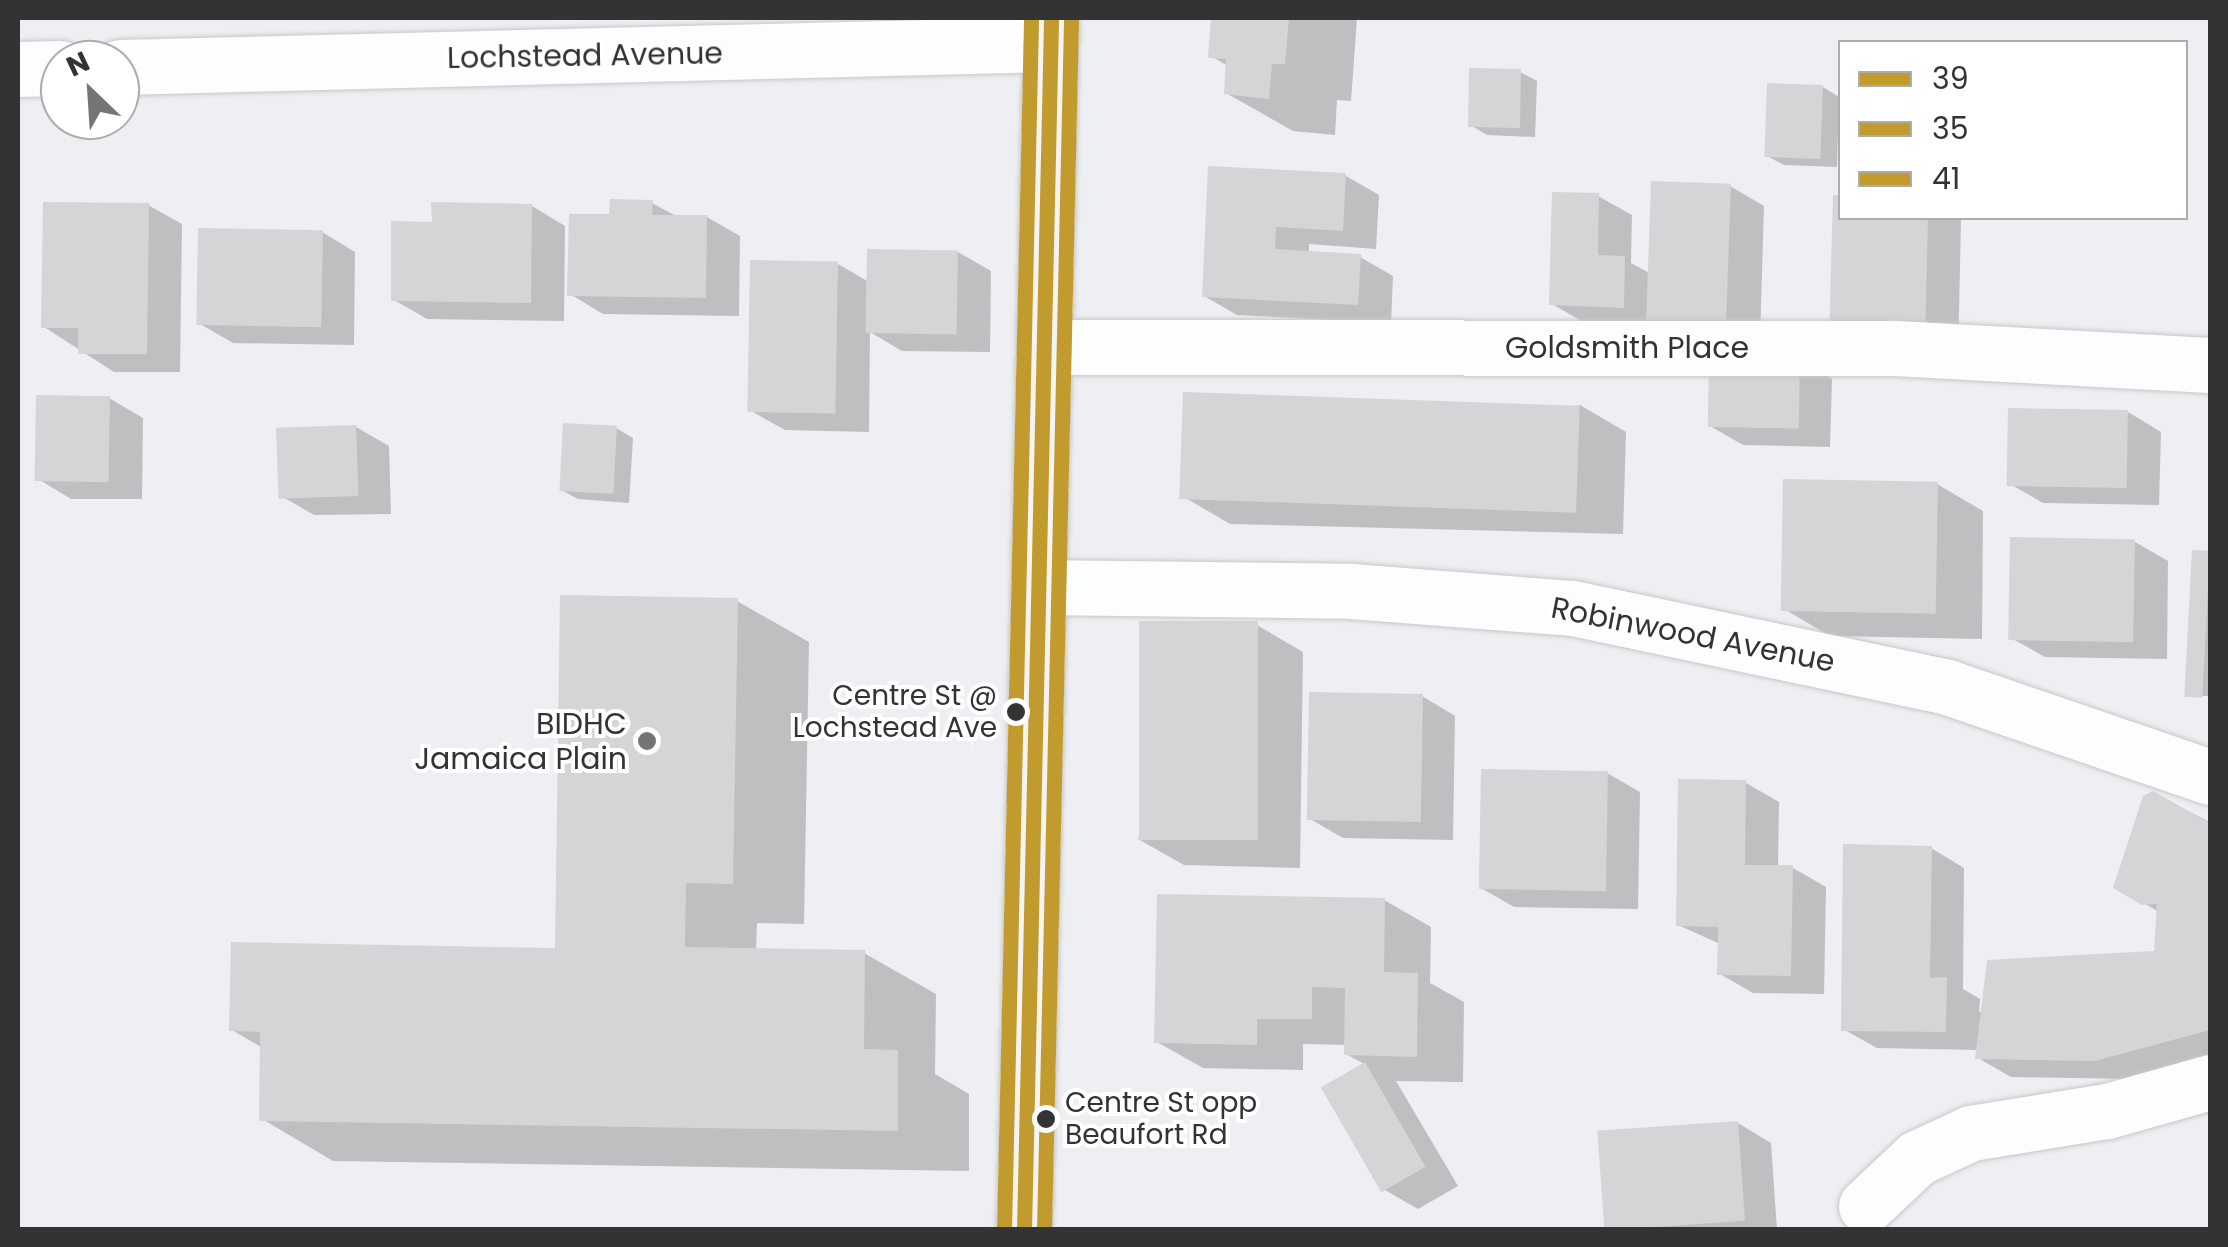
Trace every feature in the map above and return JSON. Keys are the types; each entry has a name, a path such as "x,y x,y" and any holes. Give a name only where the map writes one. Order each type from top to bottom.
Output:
{"main road":[{"path":"1024,1230 1050,31"}],"street":[{"name":"Lochstead Avenue","path":"140,65 1050,31"},
{"name":"Goldsmith Place","path":"1044,348 1896,348 2210,365"},
{"name":"Robinwood Avenue","path":"1038,587 1351,591 1573,608 1947,687 2210,776"},
{"path":"1866,1206 1917,1158 1971,1133 2107,1111 2210,1082"}],"building":[{"path":"1211,18 1289,18 1285,64 1272,64 1269,99 1224,94 1226,59 1208,58"},
{"path":"1469,68 1521,69 1520,128 1468,127"},
{"path":"1767,83 1823,85 1820,159 1764,157"},
{"path":"1208,166 1346,173 1343,231 1276,227 1275,249 1361,254 1358,305 1202,297"},
{"path":"1651,181 1731,184 1726,324 1646,321"},
{"path":"1552,192 1599,193 1598,255 1625,256 1624,308 1549,305"},
{"path":"1833,195 1838,195 1838,220 1928,220 1925,342 1829,339"},
{"path":"610,199 653,200 652,215 707,215 706,298 567,296 569,214 609,214"},
{"path":"43,202 149,203 147,354 78,354 78,328 41,328"},
{"path":"431,202 532,204 531,303 391,301 391,221 432,222"},
{"path":"198,228 323,230 321,327 196,325"},
{"path":"867,249 958,251 957,335 866,333"},
{"path":"750,260 838,262 835,414 747,412"},
{"path":"1709,356 1800,358 1799,429 1708,427"},
{"path":"1183,392 1580,406 1576,513 1179,499"},
{"path":"36,395 110,396 108,482 34,481"},
{"path":"2008,408 2128,410 2127,488 2007,486"},
{"path":"563,423 617,426 613,494 559,491"},
{"path":"356,425 358,496 279,499 276,428"},
{"path":"1783,479 1938,482 1936,614 1781,611"},
{"path":"2010,537 2135,539 2133,642 2008,640"},
{"path":"2192,550 2210,551 2202,698 2184,697"},
{"name":"BIDHC Jamaica Plain","path":"560,595 738,598 733,884 686,883 685,947 865,950 864,1049 898,1050 898,1131 259,1121 260,1032 229,1031 231,942 555,948"},
{"path":"1139,621 1258,621 1258,840 1139,840"},
{"path":"1309,692 1423,694 1421,822 1307,820"},
{"path":"1481,769 1608,771 1606,891 1479,889"},
{"path":"1678,779 1746,780 1745,865 1793,865 1791,976 1717,975 1718,927 1676,926"},
{"path":"2153,791 2210,823 2210,1030 2095,1061 1975,1059 1987,960 2154,951 2157,904 2142,905 2113,888 2143,796"},
{"path":"1843,844 1932,846 1930,978 1947,977 1946,1032 1841,1031"},
{"path":"1157,894 1385,898 1384,972 1418,973 1417,1057 1344,1055 1345,988 1312,987 1312,1019 1257,1019 1257,1045 1154,1043"},
{"path":"1365,1062 1426,1167 1381,1192 1321,1088"},
{"path":"1738,1121 1745,1221 1604,1230 1597,1131"}],"transit line":[{"name":"41","path":"1004,1230 1031,18"},
{"name":"39","path":"1024,1230 1051,18"},
{"name":"35","path":"1044,1230 1071,18"}],"place":[{"name":"Centre St @ Lochstead Ave","path":"1016,712"},
{"name":"BIDHC Jamaica Plain","path":"647,741"},
{"name":"Centre St opp Beaufort Rd","path":"1046,1119"}]}
